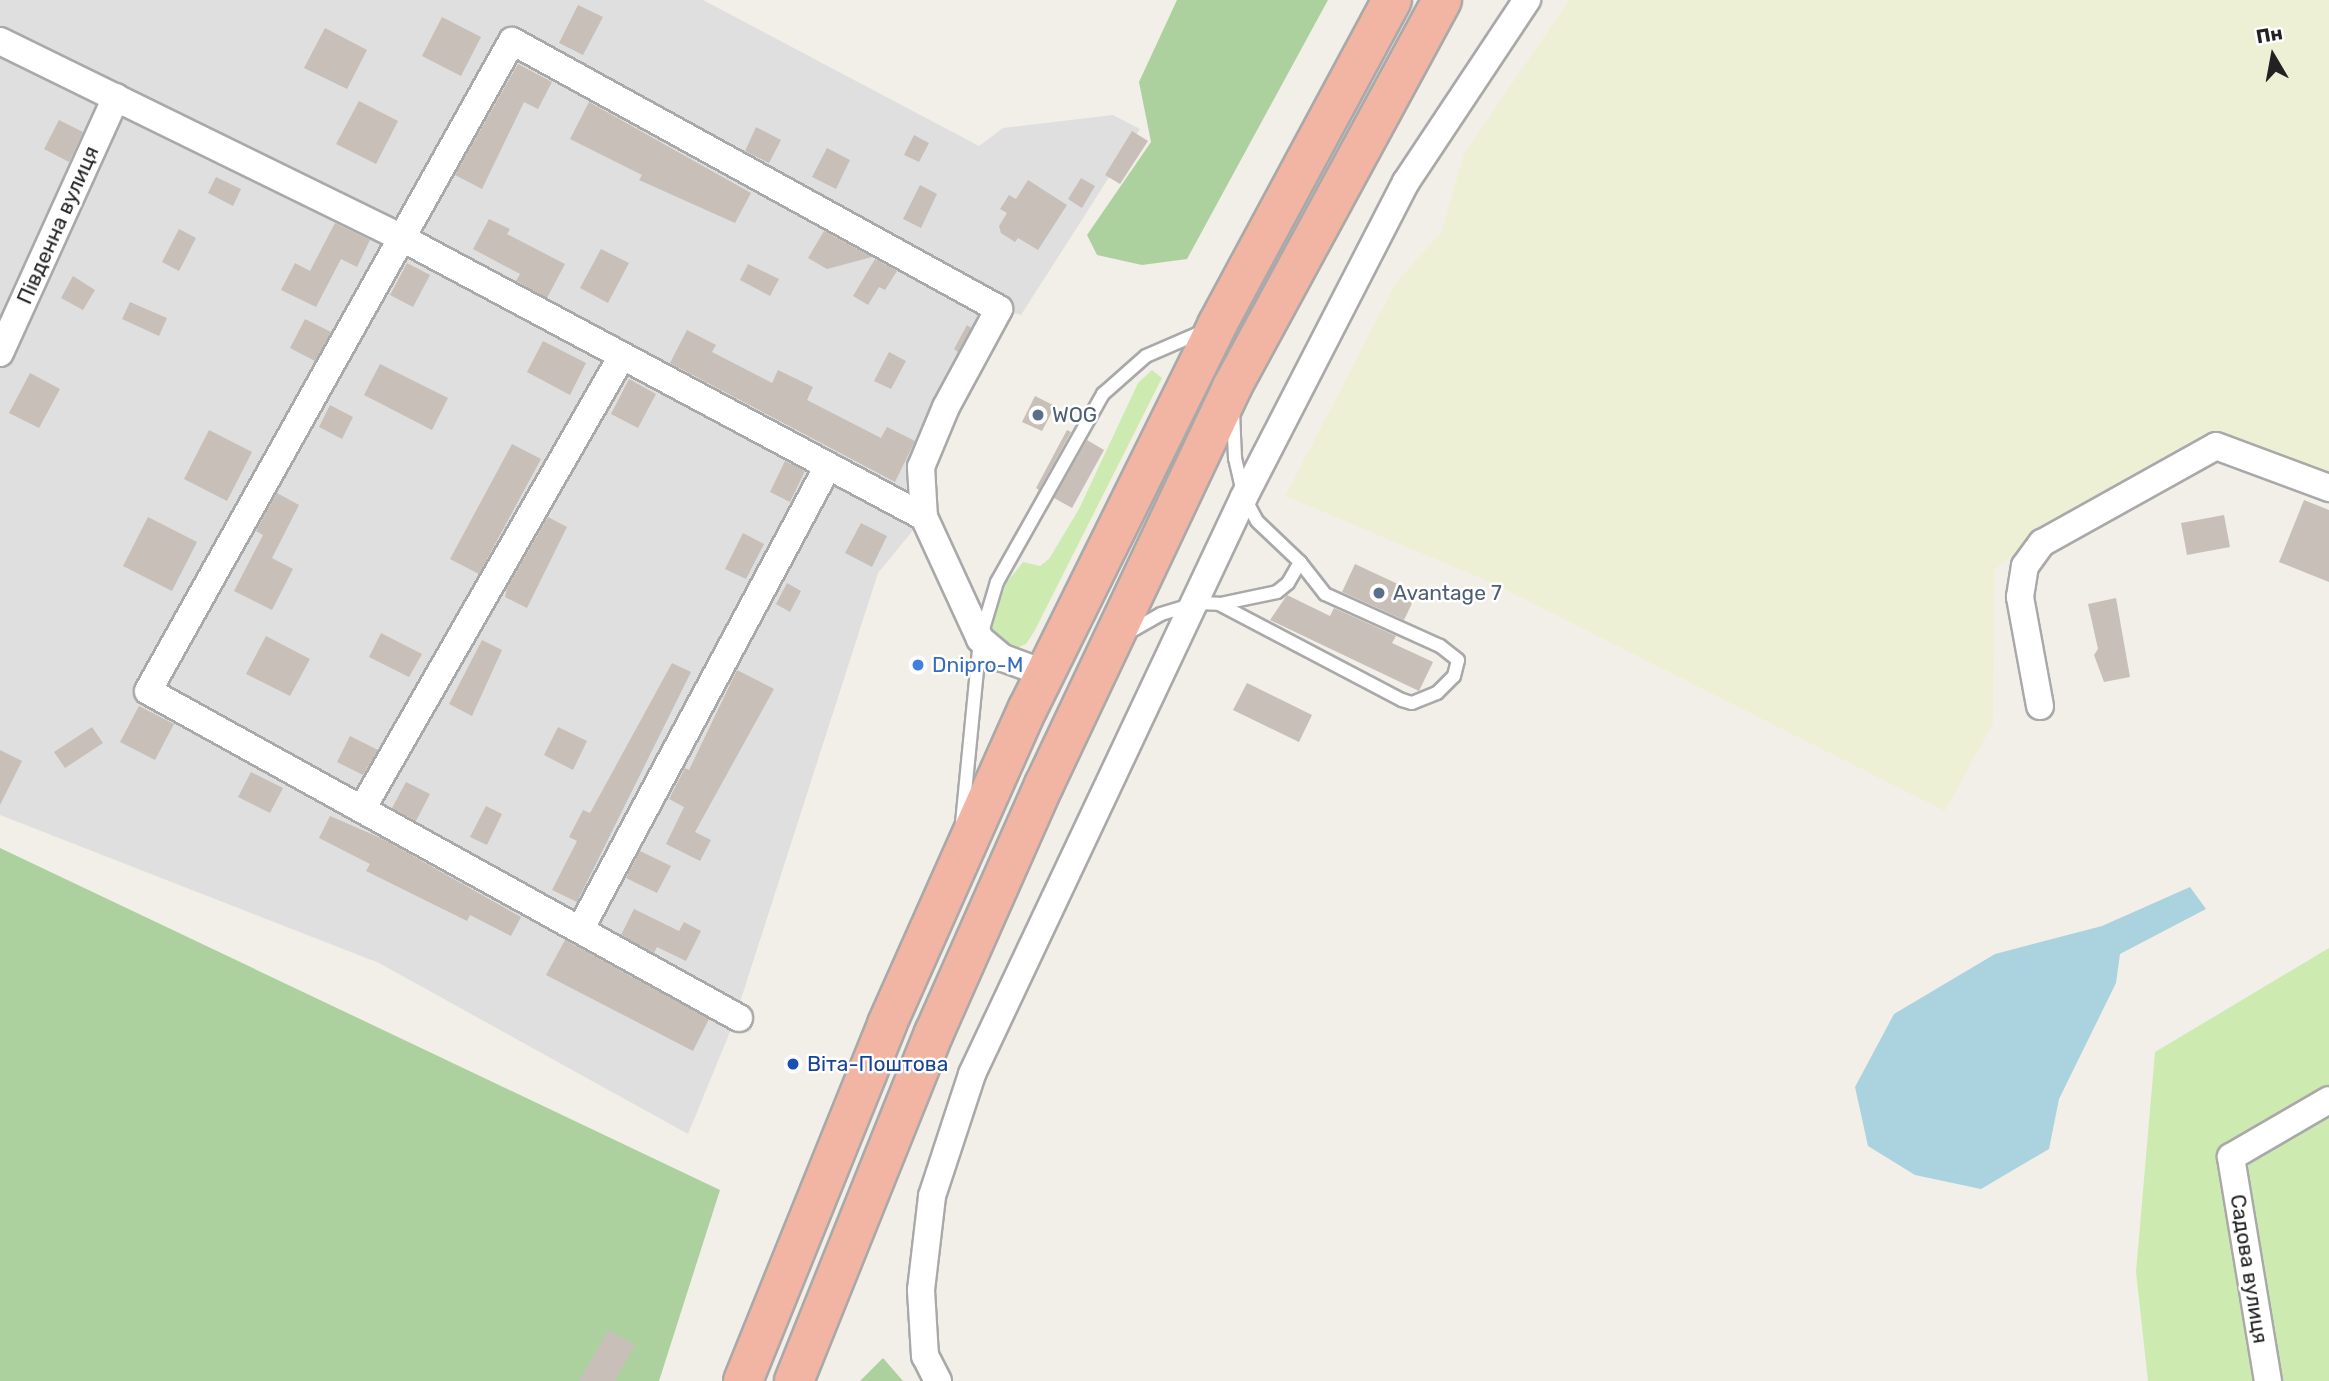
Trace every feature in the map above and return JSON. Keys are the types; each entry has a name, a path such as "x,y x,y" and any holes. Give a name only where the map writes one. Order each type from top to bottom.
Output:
{"highway":[{"path":"743,1381 960,854 1044,674 1217,325 1392,0"},
{"path":"794,1381 934,1033 1232,387 1442,0"}],"street":[{"path":"938,1381 926,1356 921,1290 932,1196 968,1086 1155,681 1208,604 1244,498 1406,182 1527,0"},
{"path":"0,41 400,237 924,517"},
{"path":"739,1018 148,691 512,41 999,309 946,407 921,467 924,517 980,639 1003,658 1044,674"},
{"name":"Південна вулиця","path":"0,353 116,97"},
{"path":"362,809 622,356"},
{"path":"2040,706 2020,597 2025,566 2042,543 2216,446 2329,488"},
{"path":"580,930 828,466"},
{"name":"Садова вулиця","path":"2268,1381 2231,1157 2329,1100"}],"lane":[{"path":"960,854 980,639 997,582 1103,394 1146,356 1217,325"},
{"path":"1208,604 1412,703 1437,692 1454,676 1458,660 1440,646 1325,594 1300,562 1258,522 1244,498 1235,458 1232,387"},
{"path":"1112,643 1161,614 1277,592 1288,583 1300,562"}],"shaded area":[{"path":"0,0 703,0 979,146 1003,128 1113,115 1140,129 1021,315 1000,309 946,407 924,517 878,573 732,1027 688,1134 379,963 0,815"}],"green space":[{"path":"1177,0 1328,0 1187,259 1142,265 1097,255 1087,235 1151,142 1139,82"},
{"path":"1569,0 2329,0 2329,480 2208,435 2039,537 1995,569 1993,724 1945,811 1490,582 1285,496 1397,281 1441,233 1464,154"},
{"path":"1152,370 1162,378 1034,632 1026,644 1012,650 991,640 990,628 1006,583 1023,562 1040,566 1049,559 1079,509 1138,383"},
{"path":"0,848 720,1190 659,1381 0,1381"},
{"path":"2329,948 2329,1381 2148,1381 2136,1272 2155,1052"},
{"path":"883,1358 903,1381 860,1381"}],"water":[{"path":"2190,887 2206,909 2120,954 2116,983 2059,1099 2049,1149 1981,1189 1915,1175 1868,1146 1855,1087 1894,1014 1995,954 2102,926"}],"building":[{"path":"578,5 603,17 583,55 559,43"},
{"path":"442,17 481,37 461,76 422,56"},
{"path":"325,28 367,50 347,89 304,68"},
{"path":"518,64 552,82 538,109 524,102 482,189 455,175"},
{"path":"359,101 398,121 376,164 336,144"},
{"path":"589,102 751,193 735,223 639,180 642,175 570,139"},
{"path":"59,120 83,132 69,162 44,149"},
{"path":"756,127 781,140 769,163 745,151"},
{"path":"1132,131 1148,141 1120,184 1105,175"},
{"path":"914,135 929,143 919,162 904,155"},
{"path":"827,148 850,160 836,189 812,177"},
{"path":"216,177 241,189 233,206 208,193"},
{"path":"1081,178 1095,186 1082,208 1068,199"},
{"path":"1028,180 1067,205 1038,250 1018,238 1015,242 1001,233 999,226 1007,213 1000,209 1009,195 1016,199"},
{"path":"920,185 937,194 921,228 903,219"},
{"path":"489,219 510,229 507,234 565,264 547,298 516,281 520,274 473,249"},
{"path":"335,223 370,240 357,267 341,259 316,307 281,290 295,263 310,271"},
{"path":"179,229 196,238 179,271 162,262"},
{"path":"824,231 872,257 827,269 808,258"},
{"path":"601,249 629,263 608,303 580,288"},
{"path":"875,259 897,271 885,290 879,287 868,305 853,296"},
{"path":"407,263 430,275 413,307 390,295"},
{"path":"748,264 779,279 770,296 740,280"},
{"path":"73,276 95,290 83,310 61,298"},
{"path":"130,302 167,318 159,336 122,319"},
{"path":"305,319 331,332 315,361 290,348"},
{"path":"967,325 971,328 958,352 954,349"},
{"path":"687,330 716,345 712,352 772,383 778,370 813,387 807,400 881,438 887,427 915,441 895,482 670,363"},
{"path":"543,341 586,363 570,395 527,372"},
{"path":"889,352 906,361 891,389 874,381"},
{"path":"380,364 448,398 432,430 364,395"},
{"path":"30,373 60,389 39,428 9,413"},
{"path":"629,379 656,394 638,428 611,414"},
{"name":"WOG","path":"1035,396 1055,406 1042,431 1022,422"},
{"path":"330,405 353,417 342,439 319,427"},
{"path":"209,430 252,452 227,501 184,479"},
{"path":"1067,430 1071,432 1039,490 1036,488"},
{"path":"1087,440 1104,450 1072,508 1054,498"},
{"path":"512,444 541,459 479,574 450,559"},
{"path":"785,461 805,471 790,502 770,492"},
{"path":"277,493 299,505 272,558 293,569 272,610 234,591 263,535 256,531"},
{"path":"2304,500 2329,510 2329,582 2279,562"},
{"path":"2224,515 2230,547 2187,555 2181,523"},
{"path":"148,517 197,542 172,591 123,566"},
{"path":"548,517 567,527 527,608 505,597 507,588"},
{"path":"861,523 887,536 872,567 845,553"},
{"path":"743,533 764,544 746,579 725,569"},
{"name":"Avantage 7","path":"1355,564 1417,593 1404,620 1342,592"},
{"path":"787,583 801,591 790,612 776,604"},
{"path":"1287,595 1330,616 1334,608 1396,636 1392,643 1433,662 1419,691 1270,620"},
{"path":"2116,598 2130,677 2104,682 2094,655 2098,649 2088,604"},
{"path":"381,633 422,654 409,677 369,657"},
{"path":"266,636 310,659 290,696 246,674"},
{"path":"482,640 502,650 472,716 449,704"},
{"path":"672,663 691,672 577,902 552,890 577,841 569,837 583,810 590,813"},
{"path":"737,670 774,689 695,832 711,840 700,861 666,844 684,807 669,799 685,768 689,770"},
{"path":"1247,683 1312,715 1299,742 1233,710"},
{"path":"139,706 174,724 155,760 120,742"},
{"path":"92,727 103,743 65,768 54,752"},
{"path":"558,727 587,741 573,770 544,755"},
{"path":"350,736 378,750 363,775 337,762"},
{"path":"0,750 22,761 0,805"},
{"path":"251,772 283,788 270,813 238,797"},
{"path":"406,782 430,794 416,821 392,808"},
{"path":"486,806 502,814 487,845 470,837"},
{"path":"330,816 383,839 521,917 511,936 470,915 467,921 366,871 370,864 319,838"},
{"path":"640,851 671,866 657,893 626,878"},
{"path":"634,909 679,931 684,922 701,931 686,961 657,947 654,953 621,935"},
{"path":"565,940 709,1019 693,1051 546,975"},
{"path":"608,1330 635,1345 615,1381 579,1381"}],"place":[{"name":"WOG","path":"1038,415"},
{"name":"Avantage 7","path":"1379,593"},
{"name":"Dnipro-M","path":"918,665"},
{"name":"Віта-Поштова","path":"793,1064"}]}
